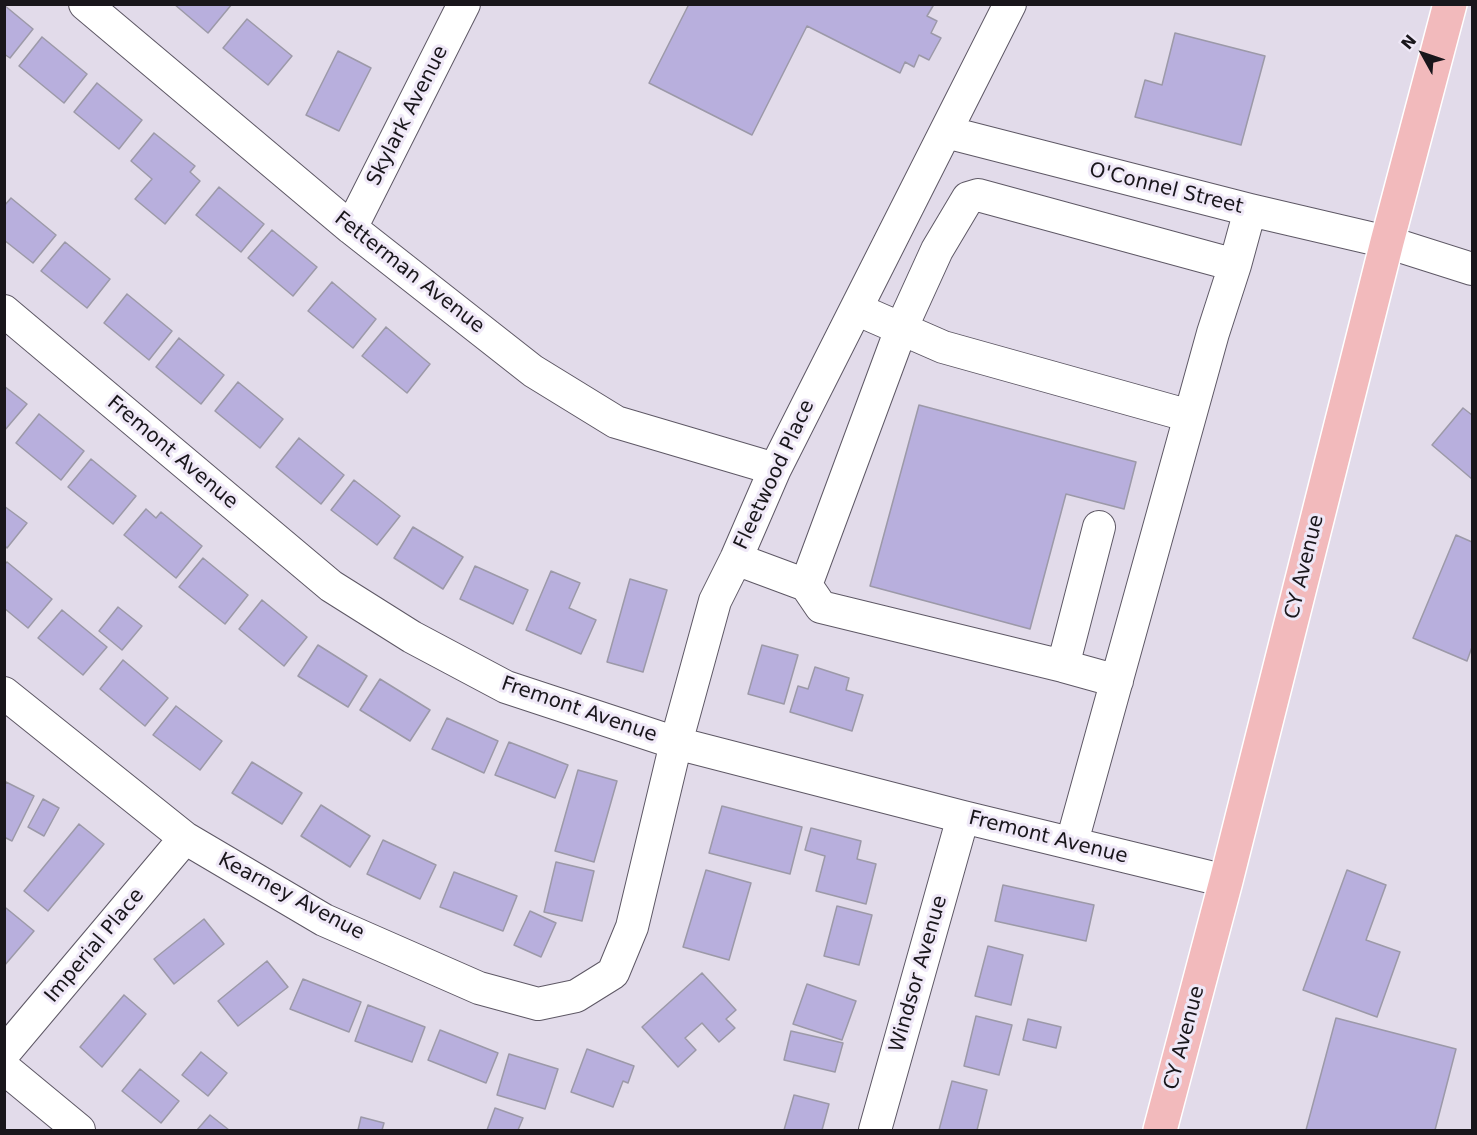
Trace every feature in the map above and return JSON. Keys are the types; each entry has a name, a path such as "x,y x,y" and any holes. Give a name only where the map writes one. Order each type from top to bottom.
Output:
{"main road":[{"name":"CY Avenue","path":"1160,1131 1450,4"}],"street":[{"name":"Fetterman Avenue","path":"85,4 351,228 533,371 616,422 775,469"},
{"name":"Skylark Avenue","path":"351,228 465,4"},
{"name":"Fleetwood Place","path":"613,973 632,927 676,743 715,602 775,469 1010,4"},
{"name":"O'Connel Street","path":"946,132 1250,210 1388,242 1473,269"},
{"path":"806,585 902,329 937,250 969,198 978,195 1235,265"},
{"path":"1072,842 1213,333 1250,210"},
{"path":"856,309 943,347 1190,416"},
{"name":"Fremont Avenue","path":"4,311 331,586 412,637 506,687 676,743 963,817 1226,881"},
{"path":"1064,666 1099,527"},
{"path":"736,559 806,585 821,607 1117,681"},
{"name":"Kearney Avenue","path":"4,693 185,838 324,920 479,987 538,1004 576,996 613,973"},
{"name":"Windsor Avenue","path":"875,1131 963,817"},
{"name":"Imperial Place","path":"4,1053 185,838"},
{"path":"4,1068 79,1131"}],"building":[{"path":"174,4 232,4 208,33"},
{"path":"689,4 931,4 933,6 927,16 937,21 931,33 941,38 929,60 919,55 914,67 905,62 900,73 807,26 752,135 649,83"},
{"path":"4,5 33,29 10,58 4,54"},
{"path":"247,19 292,56 268,85 223,48"},
{"path":"1175,33 1265,56 1241,145 1135,117 1145,80 1162,85"},
{"path":"42,37 87,74 64,103 19,66"},
{"path":"338,51 371,68 339,131 306,115"},
{"path":"97,83 142,120 119,149 74,112"},
{"path":"154,133 195,166 190,172 200,181 165,224 135,199 152,179 131,161"},
{"path":"219,187 264,224 241,252 196,215"},
{"path":"11,198 56,235 33,263 4,240 4,206"},
{"path":"272,230 317,267 293,296 248,258"},
{"path":"65,242 110,279 87,308 41,271"},
{"path":"332,282 376,319 353,348 308,311"},
{"path":"127,294 172,331 149,360 104,323"},
{"path":"386,327 430,364 407,393 362,356"},
{"path":"179,338 224,375 201,404 156,367"},
{"path":"238,382 283,419 260,448 215,411"},
{"path":"4,386 27,404 4,431"},
{"path":"919,405 1136,462 1124,509 1066,494 1030,629 870,586"},
{"path":"1463,408 1472,415 1472,479 1432,445"},
{"path":"39,414 84,451 61,480 16,443"},
{"path":"299,438 344,475 321,504 276,467"},
{"path":"91,459 136,496 113,524 68,487"},
{"path":"354,480 400,516 377,545 331,510"},
{"path":"4,506 27,523 7,548 4,545"},
{"path":"146,509 156,518 161,512 202,546 176,578 124,535"},
{"path":"413,527 463,557 443,589 394,558"},
{"path":"1456,535 1472,542 1472,647 1467,661 1413,638"},
{"path":"203,558 248,595 225,624 179,587"},
{"path":"7,562 52,599 28,628 4,608 4,565"},
{"path":"475,566 528,590 513,624 460,599"},
{"path":"551,571 580,583 569,608 596,620 581,654 526,630"},
{"path":"630,579 667,590 643,672 607,662"},
{"path":"262,600 307,637 284,666 239,629"},
{"path":"118,607 142,626 122,650 99,631"},
{"path":"62,610 107,647 83,675 38,638"},
{"path":"318,645 367,676 348,707 298,676"},
{"path":"762,645 798,655 784,704 748,694"},
{"path":"123,660 168,698 145,726 100,689"},
{"path":"815,667 849,678 846,690 863,695 852,731 790,712 798,686 808,689"},
{"path":"380,679 430,710 410,741 360,710"},
{"path":"176,706 222,741 200,770 153,735"},
{"path":"447,718 498,741 484,773 432,749"},
{"path":"509,742 568,765 555,798 495,775"},
{"path":"252,762 302,793 282,824 232,793"},
{"path":"578,770 617,781 594,862 555,851"},
{"path":"6,782 34,796 12,841 4,837 4,786"},
{"path":"43,799 59,808 44,836 28,827"},
{"path":"321,805 370,836 350,867 301,836"},
{"path":"722,806 802,827 790,874 709,853"},
{"path":"79,824 104,844 48,911 24,891"},
{"path":"811,828 861,841 857,859 876,864 866,904 816,891 825,856 805,850"},
{"path":"383,840 436,865 420,899 367,874"},
{"path":"556,862 594,871 582,921 544,912"},
{"path":"706,870 751,883 729,960 683,947"},
{"path":"1347,870 1386,885 1366,940 1400,952 1377,1017 1303,990"},
{"path":"454,872 517,896 503,931 440,907"},
{"path":"1003,885 1094,905 1086,941 995,921"},
{"path":"837,906 872,915 859,965 824,956"},
{"path":"6,908 34,931 4,966 4,909"},
{"path":"530,911 556,923 541,957 514,945"},
{"path":"204,919 224,944 174,984 154,959"},
{"path":"988,946 1023,955 1011,1005 975,996"},
{"path":"267,961 288,987 238,1026 218,1001"},
{"path":"702,973 736,1010 726,1019 735,1028 719,1042 702,1023 685,1038 696,1050 678,1067 642,1027"},
{"path":"303,979 361,1002 349,1032 290,1009"},
{"path":"807,984 856,1001 842,1040 793,1024"},
{"path":"124,995 146,1014 102,1067 80,1047"},
{"path":"368,1005 425,1027 412,1062 355,1041"},
{"path":"976,1016 1012,1025 999,1075 964,1066"},
{"path":"1336,1018 1456,1049 1435,1130 1306,1130"},
{"path":"1028,1019 1061,1027 1056,1048 1023,1040"},
{"path":"440,1030 498,1053 486,1083 428,1060"},
{"path":"791,1031 843,1043 835,1072 784,1060"},
{"path":"587,1049 634,1066 628,1083 623,1081 613,1107 571,1092"},
{"path":"201,1052 227,1073 208,1096 182,1075"},
{"path":"509,1054 558,1069 545,1109 497,1095"},
{"path":"140,1069 179,1101 161,1123 122,1091"},
{"path":"952,1081 987,1090 977,1130 939,1130"},
{"path":"794,1095 829,1104 822,1130 784,1130"},
{"path":"495,1108 523,1118 518,1130 487,1130"},
{"path":"210,1115 229,1130 197,1130"},
{"path":"361,1117 384,1123 382,1130 358,1130"}]}
